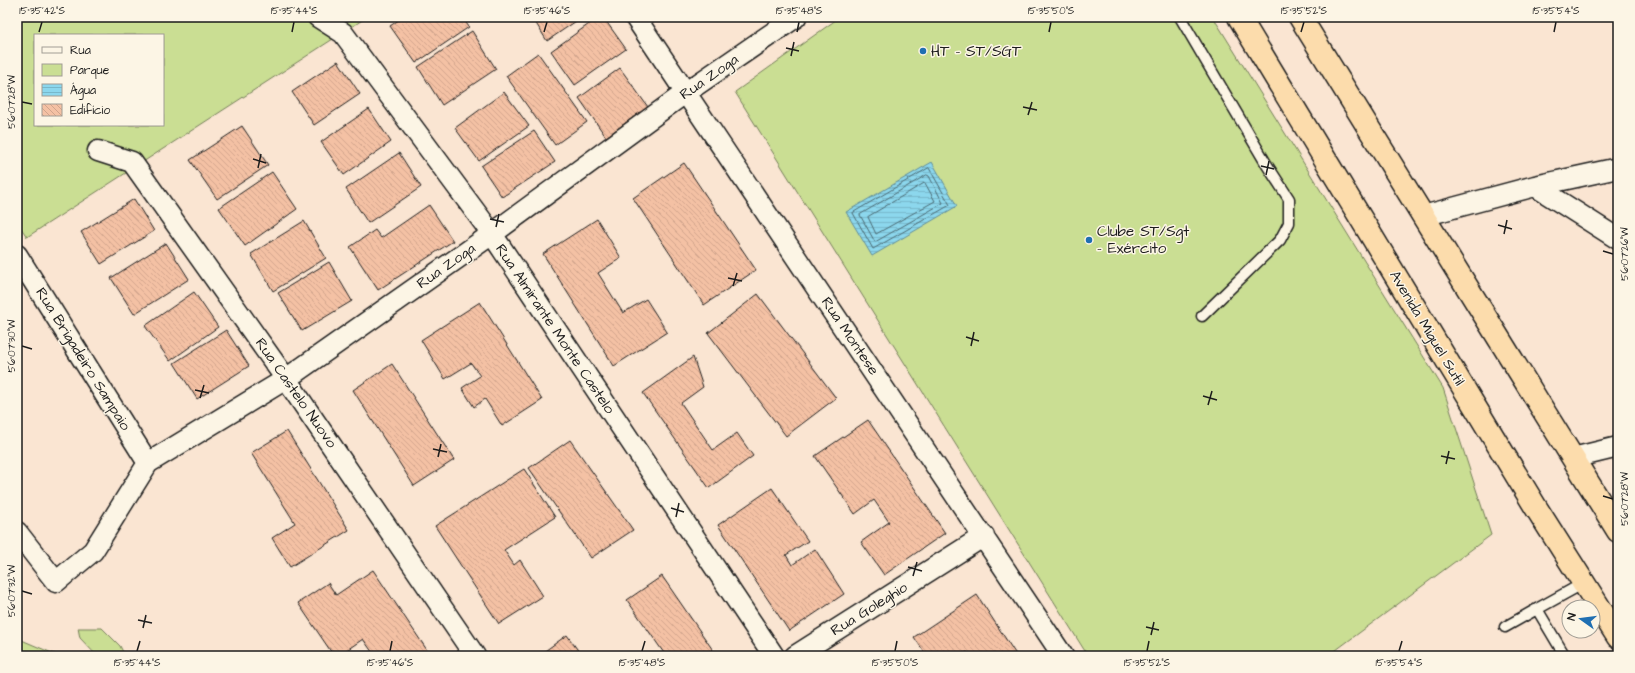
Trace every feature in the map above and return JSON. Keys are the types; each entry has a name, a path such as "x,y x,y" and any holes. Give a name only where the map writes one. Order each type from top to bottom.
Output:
{"highway":[{"name":"Avenida Miguel Sutil","path":"1239,17 1527,493 1618,637"},
{"path":"1300,17 1618,531"}],"street":[{"name":"Rua Almirante Monte Castelo","path":"318,17 343,33 492,234 774,656"},
{"name":"Rua Montese","path":"635,17 685,93 703,116 1063,656"},
{"name":"Rua Zoga","path":"148,462 286,378 492,234 685,93 796,17"},
{"name":"Rua Castelo Nuovo","path":"98,151 132,162 286,378 475,656"},
{"path":"1423,216 1535,186 1618,168"},
{"path":"1535,186 1618,239"},
{"name":"Rua Brigadeiro Sampaio","path":"17,255 148,462"},
{"path":"1573,458 1618,447"},
{"path":"17,532 56,582 93,551 148,462"},
{"name":"Rua Goleghio","path":"795,656 984,536"}],"lane":[{"path":"1180,17 1267,165 1289,199 1289,223 1280,240 1202,316"},
{"path":"1505,627 1584,583"},
{"path":"1537,609 1566,656"}],"green space":[{"path":"17,17 367,17 27,237 17,222"},
{"name":"Clube ST/Sgt - Exército","path":"840,17 1213,17 1443,388 1491,535 1328,656 1088,656 735,92"},
{"path":"78,628 102,628 120,646 125,656 97,656 80,638"},
{"path":"17,638 59,656 17,656"}],"water":[{"path":"932,162 957,206 872,256 846,212"}],"building":[{"path":"403,17 462,17 469,27 416,63 390,26"},
{"path":"532,17 582,17 547,41"},
{"path":"599,17 603,17 626,49 575,85 551,51"},
{"path":"472,31 496,69 442,105 418,67"},
{"path":"538,53 587,122 555,145 506,76"},
{"path":"338,61 360,94 314,125 292,92"},
{"path":"620,68 648,107 606,137 579,98"},
{"path":"504,92 529,126 479,161 455,128"},
{"path":"369,109 391,142 344,175 321,142"},
{"path":"242,126 268,165 217,199 190,160"},
{"path":"534,131 555,162 502,197 481,166"},
{"path":"399,153 421,187 368,223 346,189"},
{"path":"684,163 756,270 704,305 633,198"},
{"path":"272,172 297,209 245,246 219,208"},
{"path":"134,199 154,231 101,264 81,232"},
{"path":"429,205 453,241 378,290 350,247 375,230 381,238"},
{"path":"597,219 621,258 598,273 623,313 646,299 667,332 614,366 543,254"},
{"path":"304,221 326,258 273,291 251,254"},
{"path":"166,243 189,279 134,314 111,278"},
{"path":"329,262 352,301 302,331 278,293"},
{"path":"194,292 218,327 170,361 145,326"},
{"path":"758,294 836,398 786,436 708,333"},
{"path":"480,302 542,400 502,426 485,399 474,407 462,388 480,376 471,363 445,379 421,340"},
{"path":"226,330 249,366 197,399 174,363"},
{"path":"693,357 703,387 681,403 713,450 737,433 753,456 709,488 643,393"},
{"path":"392,364 454,460 414,486 353,390"},
{"path":"868,420 945,533 884,575 861,542 889,522 874,500 855,514 815,456"},
{"path":"287,431 349,530 290,567 272,538 295,523 251,453"},
{"path":"570,440 633,530 591,558 529,468"},
{"path":"524,469 555,517 504,550 514,565 520,560 543,596 499,624 435,526"},
{"path":"772,488 808,541 786,555 792,565 815,549 844,594 789,631 718,525"},
{"path":"373,570 431,656 375,656 363,639 338,656 334,656 298,603 328,583 336,595"},
{"path":"662,576 717,656 666,656 627,600"},
{"path":"977,595 1017,656 969,656 967,652 960,656 927,656 914,637"},
{"path":"567,635 582,656 538,656"}],"place":[{"name":"HT - ST/SGT","path":"923,51"},
{"name":"Clube ST/Sgt - Exército","path":"1089,240"}]}
